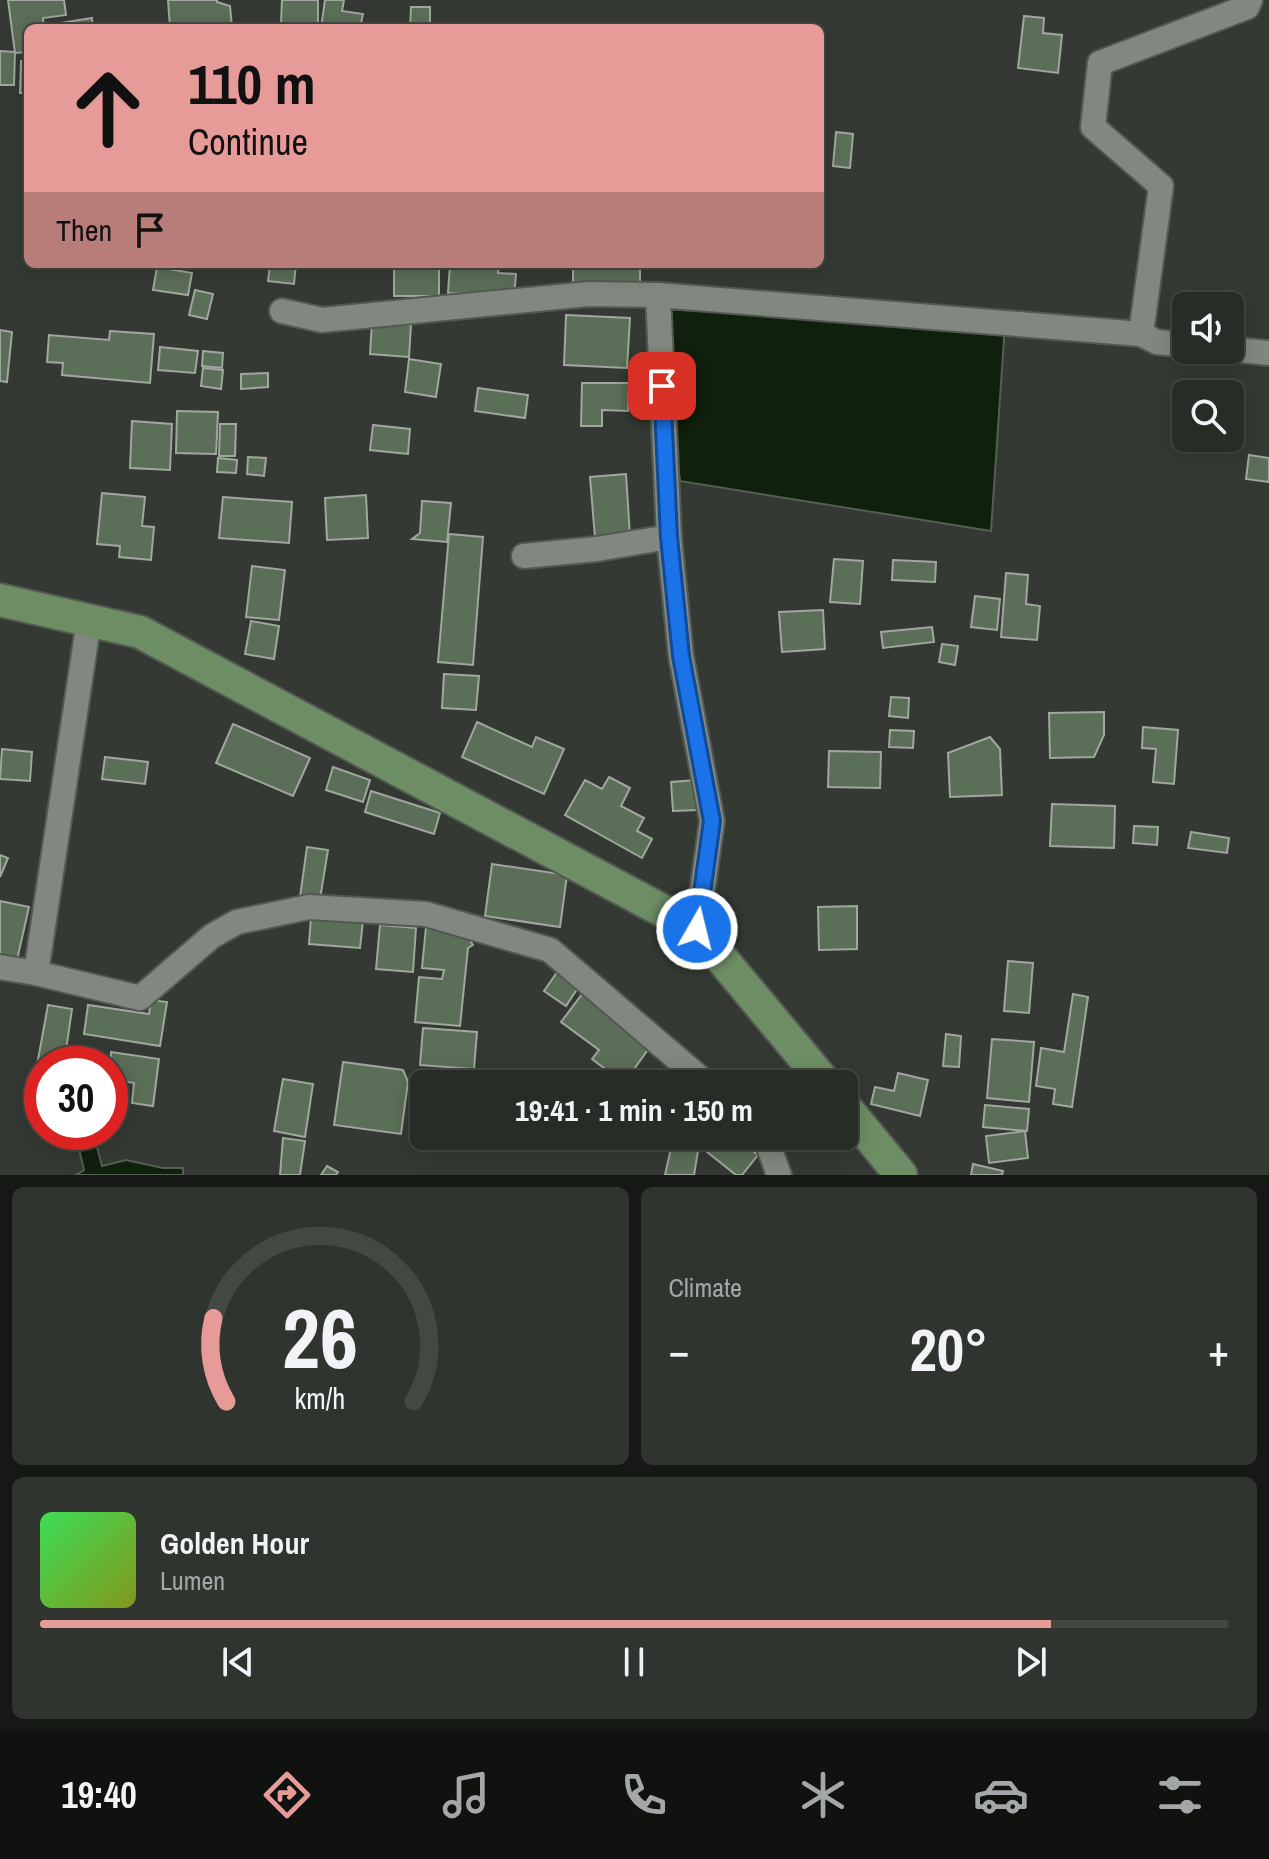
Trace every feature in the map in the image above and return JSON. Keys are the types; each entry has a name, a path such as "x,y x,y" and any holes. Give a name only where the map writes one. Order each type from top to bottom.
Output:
{"main road":[{"path":"0,600 140,632 697,929 814,1070"},
{"path":"858,1123 901,1175"}],"street":[{"path":"1141,334 1161,186 1093,127 1100,63 1247,7 1250,0"},
{"path":"282,311 322,320 588,294 658,295 1141,334 1157,342 1172,344"},
{"path":"658,295 669,537 681,656 712,821 697,929"},
{"path":"1244,350 1269,353"},
{"path":"524,556 597,549 669,537"},
{"path":"36,973 89,620"},
{"path":"0,967 140,998 212,936 237,922 309,907 426,914 550,950 691,1070"},
{"path":"770,1150 779,1175"}],"shaded area":[{"path":"657,309 1005,324 991,531 680,481"},
{"path":"79,1150 98,1150 102,1166 126,1160 163,1168 183,1168 183,1175 76,1175 84,1170"}],"building":[{"path":"8,0 64,0 66,15 43,18 44,24 24,24 24,52 15,53"},
{"path":"168,0 217,0 230,6 232,24 170,24"},
{"path":"282,0 318,0 318,23 281,23"},
{"path":"325,0 344,0 342,11 363,14 361,24 322,24"},
{"path":"411,7 430,7 430,24 410,24"},
{"path":"1024,16 1044,18 1043,33 1062,35 1058,73 1018,68"},
{"path":"92,18 93,24 54,24"},
{"path":"0,51 15,52 14,85 0,85"},
{"path":"21,61 24,61 24,93 20,93"},
{"path":"836,132 853,134 850,168 833,166"},
{"path":"157,268 192,273 188,295 153,290"},
{"path":"270,268 296,268 294,284 268,281"},
{"path":"394,268 439,268 439,296 394,296"},
{"path":"450,268 499,268 498,273 516,274 514,297 448,293"},
{"path":"573,268 640,268 640,282 573,282"},
{"path":"195,290 213,294 207,319 189,315"},
{"path":"566,315 630,318 627,368 564,365"},
{"path":"372,322 411,325 409,357 370,354"},
{"path":"0,330 12,332 7,382 0,381"},
{"path":"110,331 154,334 150,383 62,375 63,363 47,362 49,335 109,340"},
{"path":"160,347 198,351 195,373 158,370"},
{"path":"203,351 223,353 222,368 202,366"},
{"path":"409,359 441,364 436,397 405,392"},
{"path":"203,368 223,370 221,389 201,386"},
{"path":"268,373 268,387 241,389 241,374"},
{"path":"582,383 629,383 628,411 602,410 602,426 581,426"},
{"path":"478,388 528,395 525,418 475,411"},
{"path":"177,411 218,412 216,454 176,453"},
{"path":"132,421 172,424 170,470 130,468"},
{"path":"220,424 236,424 235,456 219,456"},
{"path":"373,425 410,429 408,454 370,450"},
{"path":"1249,455 1269,458 1269,482 1246,479"},
{"path":"248,457 266,458 264,476 247,474"},
{"path":"218,458 237,460 236,473 217,472"},
{"path":"626,474 630,536 595,538 590,477"},
{"path":"102,493 145,497 142,526 154,527 151,560 119,557 120,546 97,544"},
{"path":"366,495 368,538 327,540 325,498"},
{"path":"223,497 292,502 289,543 219,538"},
{"path":"422,501 451,503 447,542 412,539 420,533"},
{"path":"449,534 483,537 473,665 438,662"},
{"path":"834,559 863,561 860,604 830,602"},
{"path":"893,560 936,562 935,582 892,580"},
{"path":"252,566 285,570 279,620 246,617"},
{"path":"1006,573 1028,575 1026,604 1040,606 1037,640 1001,637"},
{"path":"975,596 1000,599 997,630 971,627"},
{"path":"823,610 825,649 782,652 779,612"},
{"path":"251,621 279,626 274,659 245,654"},
{"path":"932,627 934,642 883,648 881,632"},
{"path":"942,644 958,646 955,665 939,662"},
{"path":"444,674 479,676 476,710 442,708"},
{"path":"891,697 909,698 908,718 889,716"},
{"path":"1104,712 1104,735 1094,757 1050,758 1049,713"},
{"path":"477,722 532,747 536,737 564,749 544,794 462,757"},
{"path":"233,724 310,758 293,796 216,763"},
{"path":"1143,727 1178,730 1174,784 1153,782 1156,749 1142,748"},
{"path":"890,730 914,731 913,748 889,747"},
{"path":"990,737 1000,749 1002,795 950,797 948,753"},
{"path":"2,749 32,752 30,781 0,779"},
{"path":"829,751 881,752 880,788 828,787"},
{"path":"105,757 148,762 145,784 102,779"},
{"path":"333,767 370,780 363,802 326,790"},
{"path":"609,777 630,788 621,806 644,818 637,831 652,839 642,858 565,815 585,780 602,789"},
{"path":"696,780 698,810 673,811 671,782"},
{"path":"371,791 440,813 434,834 365,812"},
{"path":"1052,804 1115,806 1114,848 1050,846"},
{"path":"1134,826 1158,827 1157,845 1133,843"},
{"path":"1191,832 1229,838 1227,853 1188,848"},
{"path":"307,847 328,850 320,899 300,897"},
{"path":"0,855 8,858 0,877"},
{"path":"492,864 567,875 560,927 485,916"},
{"path":"0,901 29,907 17,960 0,955"},
{"path":"857,906 857,949 819,950 818,907"},
{"path":"311,917 363,921 360,948 309,944"},
{"path":"380,925 416,928 413,972 376,969"},
{"path":"426,927 464,931 473,945 468,948 460,1026 415,1022 419,977 442,979 444,970 422,968"},
{"path":"1008,961 1033,963 1029,1013 1004,1011"},
{"path":"560,968 581,983 566,1006 544,991"},
{"path":"583,993 652,1044 633,1070 607,1070 592,1059 599,1050 561,1022"},
{"path":"1073,994 1088,997 1072,1107 1053,1104 1055,1089 1036,1086 1041,1048 1064,1052"},
{"path":"151,1000 167,1002 160,1046 84,1034 88,1005 149,1014"},
{"path":"48,1005 72,1009 67,1046 40,1046"},
{"path":"423,1028 477,1032 474,1069 420,1065"},
{"path":"946,1034 961,1036 959,1067 943,1066"},
{"path":"992,1039 1034,1042 1029,1102 987,1098"},
{"path":"128,1054 159,1059 153,1106 132,1103 134,1083 128,1082"},
{"path":"343,1062 403,1070 408,1082 401,1134 334,1125"},
{"path":"898,1073 928,1080 920,1116 871,1104 875,1087 894,1091"},
{"path":"283,1079 313,1084 305,1137 274,1131"},
{"path":"985,1105 1029,1109 1027,1131 983,1127"},
{"path":"1025,1131 1028,1158 989,1163 986,1136"},
{"path":"283,1138 305,1141 300,1175 280,1175"},
{"path":"671,1150 698,1151 694,1175 665,1175"},
{"path":"705,1150 752,1150 758,1155 742,1175 736,1175"},
{"path":"973,1164 1003,1171 1002,1175 971,1175"},
{"path":"327,1166 338,1172 336,1175 321,1175"}],"route":[{"path":"662,386 669,537 681,656 712,821 697,929"}]}
